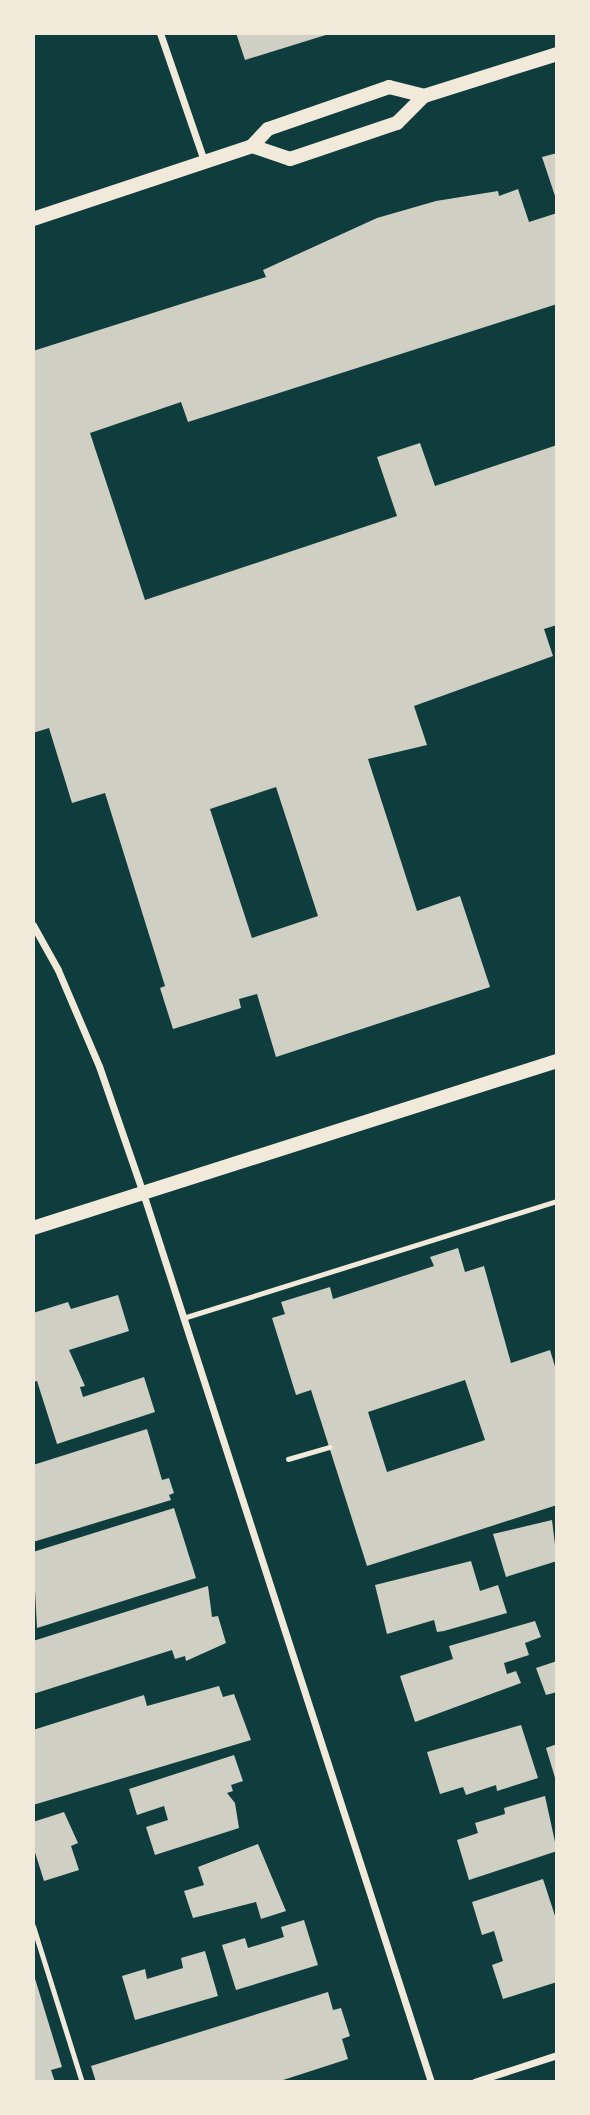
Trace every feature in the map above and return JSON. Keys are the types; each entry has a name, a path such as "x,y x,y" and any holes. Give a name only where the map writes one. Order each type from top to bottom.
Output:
{"main road":[{"path":"252,146 290,159 397,123 424,96 557,54"},
{"path":"33,219 252,146 268,129 389,87 424,96"},
{"path":"33,1228 557,1061"}],"street":[{"path":"160,33 204,161"},
{"path":"33,925 58,970 94,1054 143,1193 431,2082"},
{"path":"474,2082 557,2055"}],"lane":[{"path":"183,1318 557,1201"},
{"path":"33,1926 82,2082"}],"path":[{"path":"288,1459 329,1447"}],"building":[{"path":"236,33 329,33 329,34 245,60"},
{"path":"557,153 557,199 556,199 542,157"},
{"path":"518,189 529,222 557,213 557,304 188,422 181,402 90,433 145,600 397,516 377,457 420,443 435,486 557,445 557,625 544,629 553,656 414,706 427,745 368,759 417,911 460,896 490,987 276,1057 257,994 239,999 241,1008 173,1029 160,988 165,986 105,793 72,803 49,728 33,733 33,351 266,277 263,270 377,218 436,201 498,191 499,196","holes":["276,787 318,916 252,938 210,809"]},
{"path":"458,1248 465,1272 484,1266 511,1363 550,1350 557,1373 557,1505 367,1566 311,1390 296,1395 272,1318 285,1314 281,1302 330,1287 333,1299 434,1266 430,1257","holes":["465,1380 485,1440 387,1472 368,1412"]},
{"path":"118,1295 129,1331 69,1350 85,1386 80,1387 83,1397 144,1377 155,1412 57,1444 37,1381 33,1382 33,1313 68,1302 71,1309"},
{"path":"147,1429 162,1480 169,1478 174,1493 169,1495 171,1500 33,1542 33,1465"},
{"path":"174,1508 196,1578 37,1628 33,1552"},
{"path":"552,1520 557,1561 506,1577 493,1534"},
{"path":"471,1561 480,1591 498,1585 507,1613 444,1631 437,1632 434,1620 387,1634 375,1585"},
{"path":"208,1586 212,1617 218,1616 226,1643 186,1661 185,1656 175,1659 172,1650 33,1694 33,1641"},
{"path":"535,1621 541,1637 525,1643 529,1655 504,1663 507,1674 516,1671 521,1683 415,1722 400,1676 453,1659 449,1646"},
{"path":"557,1661 557,1692 546,1695 536,1668"},
{"path":"219,1686 223,1697 234,1694 251,1740 33,1805 33,1730 144,1695 147,1706"},
{"path":"521,1725 538,1778 497,1791 496,1785 466,1795 463,1787 440,1794 427,1752"},
{"path":"557,1744 557,1781 556,1781 546,1748"},
{"path":"234,1755 243,1781 231,1785 233,1791 227,1793 235,1803 239,1828 155,1855 146,1827 168,1820 164,1806 137,1815 129,1789"},
{"path":"545,1796 557,1851 469,1880 457,1840 478,1833 475,1823 505,1814 504,1808"},
{"path":"64,1812 78,1843 71,1846 79,1870 44,1881 33,1846 33,1822"},
{"path":"258,1844 286,1911 261,1919 256,1902 193,1918 184,1891 204,1885 198,1867"},
{"path":"543,1879 557,1922 557,1982 503,1999 492,1965 503,1961 494,1931 482,1935 472,1902"},
{"path":"304,1920 318,1965 236,1990 222,1945 245,1938 248,1948 284,1937 281,1927"},
{"path":"205,1951 218,1996 135,2020 122,1976 145,1969 147,1979 183,1968 181,1958"},
{"path":"33,1972 62,2067 51,2070 55,2082 33,2082"},
{"path":"328,1992 333,2010 341,2008 350,2036 342,2039 348,2059 277,2082 96,2082 91,2066"}]}
